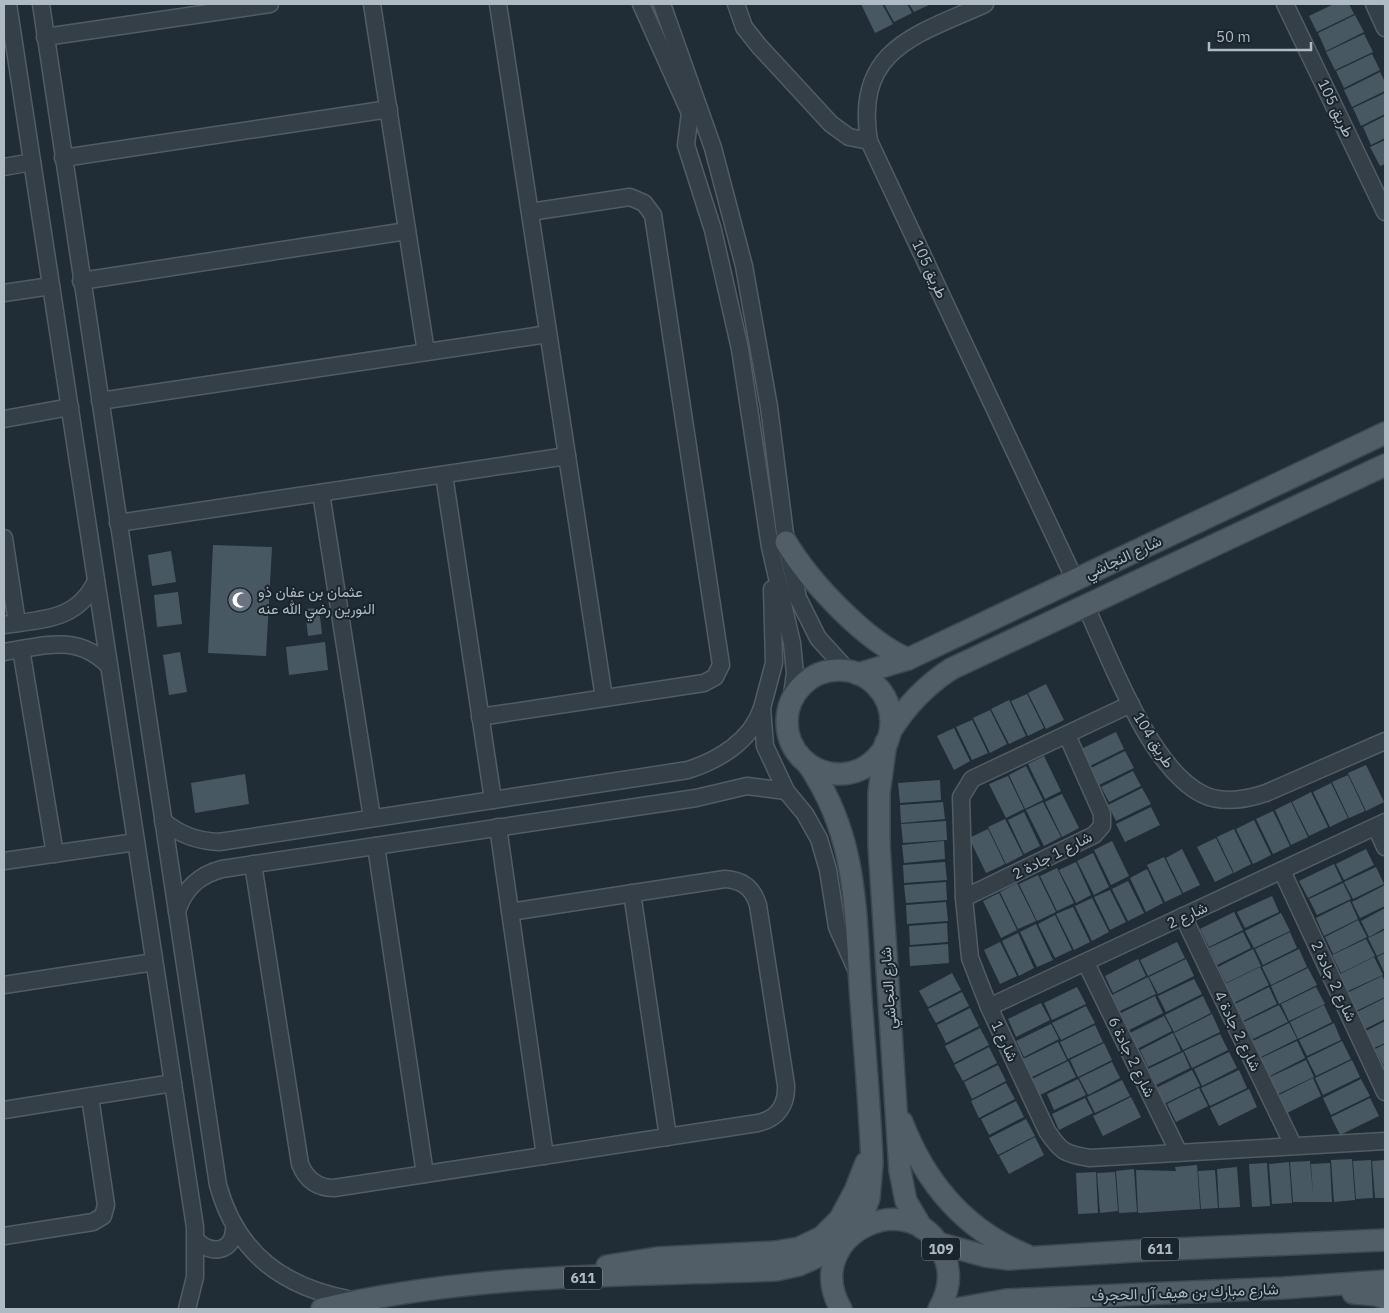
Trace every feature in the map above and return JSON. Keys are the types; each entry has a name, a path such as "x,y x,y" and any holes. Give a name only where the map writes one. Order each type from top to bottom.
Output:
{"main road":[{"name":"شارع النجاشي","path":"853,672 908,659 1385,434"},
{"name":"شارع النجاشي","path":"922,1228 906,1201 901,1186 878,819 880,785 888,737 916,696 951,669 1385,466"},
{"path":"1249,498 1248,512 1252,519 1260,525"},
{"path":"1211,516 1224,527 1224,542"},
{"path":"778,544 830,598 884,646 908,659"},
{"path":"836,670 853,672 878,687 884,697 889,708 888,737 872,761 852,772 829,773 808,764 796,751 789,736 788,713 791,702 797,692 814,676 836,670"},
{"name":"شارع النجاشي","path":"808,764 834,806 853,879 872,1180 869,1198 856,1230"},
{"path":"896,1105 920,1161 955,1209 991,1238 1033,1258"},
{"path":"571,1278 605,1267 639,1260 775,1252 800,1248 832,1229 840,1219 855,1191 871,1146"},
{"name":"109","path":"842,1309 833,1291 832,1279 836,1257 841,1246 856,1230 866,1224 889,1219 906,1221 922,1228 938,1243 947,1264 949,1276 945,1298 939,1309"},
{"name":"611","path":"938,1243 985,1256 1033,1258 1151,1250 1385,1240"},
{"name":"611","path":"322,1309 358,1300 468,1284 776,1270 798,1265 841,1246"},
{"name":"شارع مبارك بن هيف آل الحجرف","path":"956,1309 1006,1300 1282,1288 1385,1281"},
{"path":"1282,1288 1376,1294 1385,1298"}],"street":[{"path":"8,4 9,43 32,162 197,1241 195,1277 187,1309"},
{"path":"41,4 218,1185 234,1229 256,1256 285,1277 320,1293 358,1300"},
{"path":"45,37 270,4"},
{"path":"372,4 426,352"},
{"path":"498,4 604,698"},
{"path":"641,4 690,112 686,146 713,230 740,349 778,544 794,658 791,702"},
{"path":"163,821 178,832 195,839 219,842 688,770 705,764 735,746 758,720 774,663 778,544 769,407 744,266 713,148 662,4"},
{"path":"736,4 744,26 749,33 831,124 849,137 869,141"},
{"name":"طريق 105","path":"985,4 906,40 890,53 879,67 867,101 865,116 869,141 1075,580"},
{"name":"طريق 105","path":"1286,4 1385,212"},
{"path":"1374,4 1385,28"},
{"path":"63,158 389,109"},
{"path":"4,167 32,162"},
{"path":"480,717 704,683 715,676 720,665 653,215 649,208 637,199 630,197 530,212"},
{"path":"82,281 407,232"},
{"path":"4,293 51,286"},
{"path":"100,401 548,334"},
{"path":"4,419 70,407"},
{"path":"118,523 567,456"},
{"path":"444,475 493,800"},
{"path":"321,493 372,818"},
{"path":"4,538 11,624 52,618 70,611 86,598 96,581"},
{"path":"778,544 807,619 827,650 853,672"},
{"name":"طريق 104","path":"1086,607 1131,704 1173,772 1203,795 1224,800 1246,800 1266,794 1385,741"},
{"path":"4,652 56,644 76,645 94,653 109,666"},
{"path":"22,649 55,854"},
{"name":"شارع 1","path":"1131,704 972,778 961,797 964,898 970,958 989,1007 1047,1131 1058,1147 1068,1155 1090,1158 1385,1141"},
{"path":"762,708 765,746 786,791 805,814 819,839 828,870 837,927 860,976"},
{"name":"شارع 1 جادة 2","path":"964,898 1094,835 1102,826 1102,814 1067,735"},
{"path":"177,911 186,891 202,876 222,868 696,798 747,786 760,786 786,791"},
{"path":"1380,824 1385,847"},
{"name":"شارع 2","path":"989,1007 1380,824"},
{"path":"498,827 545,1156"},
{"path":"4,861 136,842"},
{"path":"376,846 425,1174"},
{"path":"253,864 302,1170 315,1184 328,1188 545,1156 765,1122 778,1113 785,1100 785,1076 758,905 753,893 744,884 725,879 510,912"},
{"name":"شارع 2 جادة 2","path":"1282,871 1385,1092"},
{"path":"632,893 668,1137"},
{"name":"شارع 2 جادة 4","path":"1183,916 1293,1145"},
{"path":"4,986 154,962"},
{"name":"شارع 2 جادة 6","path":"1086,963 1178,1152"},
{"path":"4,1110 173,1084"},
{"path":"4,1236 92,1222 103,1216 106,1205 90,1097"},
{"path":"197,1241 207,1249 220,1250 231,1242 234,1229"}],"building":[{"path":"861,4 882,4 893,24 875,33"},
{"path":"884,4 907,4 912,13 894,22"},
{"path":"909,4 931,4 914,12"},
{"path":"1334,4 1349,4 1354,14 1317,32 1309,16"},
{"path":"1355,15 1364,32 1326,51 1318,33"},
{"path":"1364,34 1373,52 1335,70 1326,52"},
{"path":"1372,54 1380,70 1344,88 1336,71"},
{"path":"1380,72 1385,82 1385,91 1352,107 1344,90"},
{"path":"1385,93 1385,114 1361,126 1353,108"},
{"path":"1385,116 1385,138 1371,145 1363,127"},
{"path":"1385,140 1385,164 1380,166 1370,147"},
{"name":"عثمان بن عفان ذو النورين رضي الله عنه","path":"213,545 272,547 266,656 208,653"},
{"path":"171,551 176,582 152,586 148,555"},
{"path":"178,592 182,624 157,627 154,595"},
{"path":"319,608 322,634 308,636 305,609"},
{"path":"325,642 328,670 289,675 286,647"},
{"path":"180,652 187,692 169,695 163,655"},
{"path":"1046,684 1064,720 1046,729 1028,693"},
{"path":"1027,694 1044,728 1028,736 1011,701"},
{"path":"1009,700 1026,736 1009,744 991,709"},
{"path":"990,710 1007,744 990,753 973,718"},
{"path":"972,720 988,753 972,760 956,727"},
{"path":"954,728 970,761 954,770 937,736"},
{"path":"1116,732 1124,749 1090,766 1081,749"},
{"path":"1125,751 1134,768 1099,785 1091,768"},
{"path":"1044,756 1061,791 1045,799 1028,764"},
{"path":"1366,765 1384,802 1366,811 1348,773"},
{"path":"1026,766 1043,800 1025,809 1009,775"},
{"path":"1133,771 1141,786 1109,802 1101,787"},
{"path":"245,774 249,804 195,813 191,783"},
{"path":"1348,775 1365,811 1349,818 1332,782"},
{"path":"1008,776 1024,809 1006,818 989,784"},
{"path":"940,780 941,800 900,803 898,783"},
{"path":"1331,783 1348,818 1330,827 1313,792"},
{"path":"1142,788 1151,804 1116,821 1108,805"},
{"path":"1311,792 1328,827 1309,836 1292,802"},
{"path":"1062,794 1079,828 1062,837 1045,802"},
{"path":"943,802 945,819 901,823 900,805"},
{"path":"1043,802 1061,837 1044,846 1026,810"},
{"path":"1291,802 1308,837 1291,845 1275,810"},
{"path":"1151,807 1160,825 1125,842 1116,824"},
{"path":"1273,811 1290,846 1273,854 1256,819"},
{"path":"1024,812 1040,846 1024,854 1008,820"},
{"path":"1005,819 1023,855 1006,864 988,827"},
{"path":"1254,820 1271,855 1253,864 1236,829"},
{"path":"946,821 947,840 903,843 901,824"},
{"path":"988,829 1005,864 986,873 969,838"},
{"path":"1234,829 1251,864 1234,873 1217,837"},
{"path":"1216,838 1233,873 1215,882 1197,847"},
{"path":"944,841 945,859 904,863 902,845"},
{"path":"1112,841 1129,876 1111,885 1094,850"},
{"path":"1182,849 1200,885 1183,893 1166,858"},
{"path":"1366,849 1374,865 1344,880 1336,864"},
{"path":"1093,853 1109,887 1094,895 1077,861"},
{"path":"1164,857 1182,894 1165,902 1147,865"},
{"path":"945,862 947,880 904,883 903,865"},
{"path":"1076,862 1091,895 1076,903 1059,870"},
{"path":"1334,864 1342,881 1308,898 1299,881"},
{"path":"1376,867 1384,884 1353,899 1344,882"},
{"path":"1057,868 1074,903 1057,911 1040,876"},
{"path":"1147,869 1163,903 1146,912 1130,878"},
{"path":"1038,875 1056,912 1037,921 1019,884"},
{"path":"1128,881 1144,913 1128,921 1112,889"},
{"path":"946,882 947,900 906,903 904,885"},
{"path":"1017,883 1036,921 1018,929 1000,892"},
{"path":"1343,883 1351,899 1317,915 1309,899"},
{"path":"1385,885 1385,906 1360,918 1352,902"},
{"path":"1110,890 1126,922 1110,930 1094,897"},
{"path":"999,893 1017,930 1001,938 983,901"},
{"path":"1272,896 1279,912 1245,928 1237,912"},
{"path":"1092,898 1109,932 1092,941 1075,906"},
{"path":"1350,901 1358,919 1324,936 1316,918"},
{"path":"946,902 948,921 907,924 906,905"},
{"path":"1073,907 1090,942 1074,950 1056,914"},
{"path":"1385,908 1385,928 1369,937 1361,921"},
{"path":"1234,912 1243,930 1209,947 1200,929"},
{"path":"1281,913 1290,931 1254,948 1245,931"},
{"path":"1055,915 1072,950 1055,958 1038,924"},
{"path":"1358,920 1367,937 1333,954 1325,937"},
{"path":"947,923 948,942 910,945 909,926"},
{"path":"1036,924 1053,960 1037,967 1020,932"},
{"path":"1385,930 1385,952 1377,956 1368,938"},
{"path":"1243,932 1251,948 1217,965 1209,948"},
{"path":"1290,932 1297,948 1263,965 1255,949"},
{"path":"1018,933 1034,968 1019,976 1002,941"},
{"path":"1366,939 1375,956 1341,973 1332,955"},
{"path":"1000,942 1017,976 1000,984 984,950"},
{"path":"1177,942 1185,958 1148,976 1140,960"},
{"path":"948,944 949,963 910,966 909,947"},
{"path":"1253,949 1261,966 1226,983 1218,967"},
{"path":"1299,949 1307,967 1271,985 1262,967"},
{"path":"1385,953 1385,974 1377,957"},
{"path":"1374,957 1383,975 1348,991 1340,974"},
{"path":"1138,959 1146,976 1113,993 1105,976"},
{"path":"1186,959 1194,976 1158,994 1149,977"},
{"path":"1260,967 1269,985 1234,1003 1225,984"},
{"path":"1308,968 1317,985 1279,1004 1271,986"},
{"path":"952,973 961,990 928,1007 919,991"},
{"path":"1382,976 1385,982 1385,997 1356,1011 1347,993"},
{"path":"1148,977 1156,994 1120,1011 1112,995"},
{"path":"1194,979 1202,994 1166,1012 1158,996"},
{"path":"1077,987 1086,1004 1052,1020 1044,1003"},
{"path":"1269,987 1277,1004 1243,1021 1235,1004"},
{"path":"1316,987 1325,1004 1289,1021 1281,1004"},
{"path":"962,992 969,1006 936,1023 928,1009"},
{"path":"1155,996 1163,1013 1129,1030 1121,1013"},
{"path":"1203,996 1211,1013 1174,1032 1165,1015"},
{"path":"1385,998 1385,1019 1365,1029 1357,1012"},
{"path":"1041,1003 1050,1020 1016,1037 1008,1019"},
{"path":"1279,1005 1288,1022 1253,1039 1244,1022"},
{"path":"1324,1005 1332,1022 1298,1039 1290,1022"},
{"path":"1086,1006 1095,1023 1061,1040 1052,1023"},
{"path":"970,1008 979,1026 946,1043 937,1025"},
{"path":"1212,1014 1220,1032 1183,1050 1174,1033"},
{"path":"1164,1016 1172,1031 1137,1049 1130,1033"},
{"path":"1385,1021 1385,1043 1374,1048 1366,1031"},
{"path":"1289,1023 1297,1039 1261,1057 1253,1041"},
{"path":"1334,1023 1341,1040 1307,1056 1299,1040"},
{"path":"1051,1024 1059,1039 1024,1057 1016,1041"},
{"path":"1095,1025 1103,1042 1068,1059 1060,1042"},
{"path":"980,1028 989,1045 954,1063 945,1046"},
{"path":"1173,1033 1181,1051 1148,1067 1140,1050"},
{"path":"1220,1034 1228,1050 1192,1068 1184,1051"},
{"path":"1297,1041 1305,1058 1270,1076 1261,1058"},
{"path":"1342,1041 1351,1059 1316,1076 1307,1058"},
{"path":"1058,1042 1067,1060 1032,1077 1023,1059"},
{"path":"1104,1043 1112,1060 1078,1077 1070,1060"},
{"path":"1385,1044 1385,1065 1384,1066 1375,1049"},
{"path":"989,1047 997,1063 963,1081 954,1065"},
{"path":"1183,1052 1190,1068 1156,1085 1148,1069"},
{"path":"1229,1052 1237,1068 1202,1086 1194,1069"},
{"path":"1306,1060 1314,1077 1278,1094 1270,1077"},
{"path":"1352,1060 1360,1077 1323,1095 1315,1078"},
{"path":"1068,1061 1076,1077 1040,1095 1032,1079"},
{"path":"1112,1062 1120,1078 1088,1095 1079,1078"},
{"path":"998,1065 1006,1081 972,1099 964,1082"},
{"path":"1192,1070 1200,1086 1164,1104 1156,1088"},
{"path":"1239,1070 1247,1088 1210,1106 1201,1088"},
{"path":"1313,1078 1321,1096 1287,1113 1279,1095"},
{"path":"1078,1079 1086,1095 1054,1110 1047,1094"},
{"path":"1361,1079 1370,1096 1331,1115 1323,1098"},
{"path":"1122,1080 1130,1096 1095,1113 1087,1097"},
{"path":"1006,1083 1015,1099 979,1118 971,1101"},
{"path":"1199,1088 1208,1106 1176,1122 1167,1104"},
{"path":"1249,1089 1257,1107 1219,1126 1210,1108"},
{"path":"1131,1097 1141,1117 1103,1136 1093,1116"},
{"path":"1085,1098 1093,1113 1059,1130 1052,1114"},
{"path":"1370,1098 1379,1116 1340,1135 1331,1117"},
{"path":"1016,1101 1024,1117 989,1135 981,1119"},
{"path":"1026,1119 1035,1136 998,1155 989,1138"},
{"path":"1035,1137 1044,1155 1009,1174 999,1156"},
{"path":"1352,1159 1355,1200 1334,1202 1331,1160"},
{"path":"1371,1160 1373,1198 1356,1199 1353,1161"},
{"path":"1385,1160 1385,1198 1375,1198 1372,1161"},
{"path":"1310,1161 1313,1195 1311,1164 1330,1163 1332,1202 1293,1202 1290,1162"},
{"path":"1289,1162 1292,1203 1272,1204 1269,1164"},
{"path":"1267,1163 1270,1206 1252,1207 1249,1164"},
{"path":"1197,1165 1200,1209 1138,1213 1136,1170 1176,1171 1175,1167"},
{"path":"1237,1167 1240,1207 1219,1208 1217,1169"},
{"path":"1134,1169 1137,1212 1119,1213 1116,1171"},
{"path":"1215,1170 1218,1208 1201,1209 1198,1171"},
{"path":"1096,1172 1098,1213 1078,1214 1076,1173"},
{"path":"1115,1172 1118,1211 1100,1213 1097,1173"}],"place":[{"name":"عثمان بن عفان ذو النورين رضي الله عنه","path":"240,600"}]}
